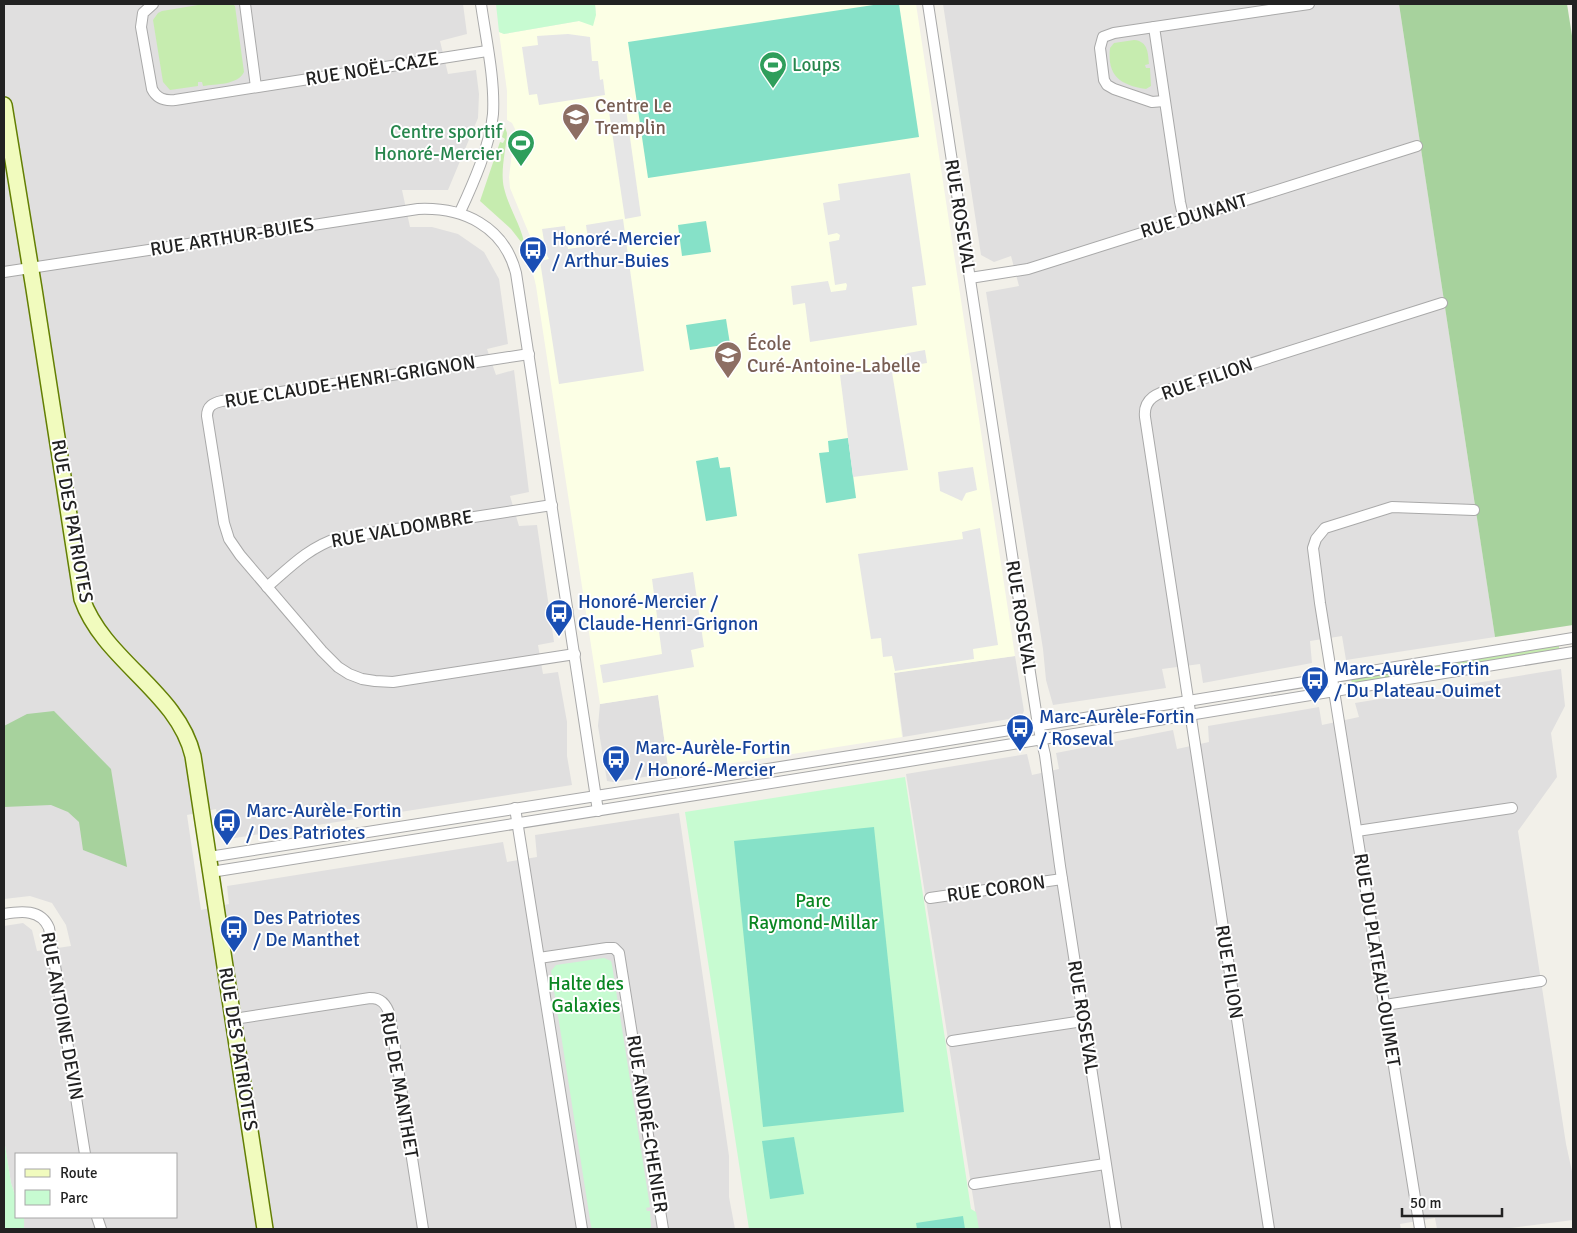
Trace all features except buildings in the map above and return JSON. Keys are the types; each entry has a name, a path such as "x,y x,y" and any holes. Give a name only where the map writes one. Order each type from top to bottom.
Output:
{"street":[{"name":"RUE NOËL-CAZE","path":"153,4 143,13 141,22 151,84 157,96 165,100 175,100 487,51"},
{"path":"245,4 256,87"},
{"path":"481,4 492,91 492,121 482,158 460,212 474,220 498,239 510,256 516,273 598,811"},
{"name":"RUE ROSEVAL","path":"928,4 1040,739 1045,755 1083,1021 1116,1229"},
{"path":"1164,101 1152,102 1114,89 1105,83 1100,48 1103,36 1309,4"},
{"path":"1154,27 1184,220"},
{"name":"RUE DES PATRIOTES","path":"4,104 82,599 100,635 159,698 186,735 193,756 265,1229"},
{"name":"RUE DUNANT","path":"970,278 1023,270 1418,146"},
{"name":"RUE ARTHUR-BUIES","path":"4,272 418,209 438,208 460,212"},
{"name":"RUE FILION","path":"1269,1229 1187,701 1145,417 1146,404 1153,396 1174,388 1442,303"},
{"name":"RUE CLAUDE-HENRI-GRIGNON","path":"529,354 218,402 210,406 207,410 207,416 225,529 229,539 267,587 333,662 349,674 369,680 400,681 575,654"},
{"name":"RUE VALDOMBRE","path":"267,587 310,550 320,544 338,538 552,505"},
{"path":"1332,676 1313,548 1316,538 1322,530 1392,507 1474,510"},
{"path":"210,865 515,808 1573,638"},
{"path":"210,865 518,824 1573,652"},
{"name":"RUE DU PLATEAU-OUIMET","path":"1332,676 1420,1229"},
{"path":"515,808 582,1229"},
{"path":"1357,831 1512,808"},
{"name":"RUE CORON","path":"930,898 1062,879"},
{"name":"RUE ANTOINE DEVIN","path":"4,914 24,911 33,913 45,921 49,928 85,1153"},
{"name":"RUE ANDRÉ-CHENIER","path":"539,958 607,948 614,948 619,953 663,1229"},
{"path":"1384,1005 1541,981"},
{"name":"RUE DE MANTHET","path":"234,1019 370,998 380,999 390,1016 423,1229"},
{"path":"952,1041 1083,1021"},
{"path":"974,1184 1105,1164"}],"shaded area":[{"path":"4,4 463,4 467,34 440,41 448,74 476,70 479,94 478,118 448,190 402,190 410,227 432,227 458,234 484,252 499,279 508,344 487,349 496,375 514,370 529,492 510,496 519,526 537,525 554,642 538,645 543,674 558,672 567,722 567,756 572,785 222,840 216,809 187,815 201,910 229,904 227,886 503,842 507,862 537,857 535,835 679,813 729,1156 729,1197 735,1229 24,1229 24,1218 178,1218 178,1153 15,1153 15,1195 11,1183 4,1139 4,926 23,923 32,930 37,951 71,946 66,925 52,903 30,896 4,899"},
{"name":"École Curé-Antoine-Labelle","path":"595,4 916,4 1015,656 894,673 902,737 669,773 658,695 600,704 536,286 529,256 531,249 530,236 510,188 509,177 515,129 512,123 507,120 507,91 499,32 504,34 579,21 583,22 596,12"},
{"path":"943,4 1399,4 1495,637 1346,660 1342,636 1310,641 1312,663 1203,683 1200,664 1162,669 1166,688 1053,705 1046,680 1043,649 986,292 1019,286 1011,256 994,262 981,255"},
{"path":"568,34 590,37 592,61 598,61 600,80 603,79 605,95 539,105 537,94 529,95 522,47 538,45 537,36"},
{"path":"625,102 641,216 625,219 608,105"},
{"path":"910,173 926,285 912,287 917,325 810,342 805,303 793,305 791,286 828,281 831,292 846,290 847,285 846,283 835,285 829,242 839,240 840,235 837,233 828,235 823,203 840,200 838,184"},
{"path":"623,219 644,371 559,384 540,261 549,259 546,253 542,229 565,226 568,249 589,246 586,225"},
{"path":"925,350 927,363 903,367 902,357 908,353"},
{"path":"891,366 908,470 853,477 840,375"},
{"path":"973,467 977,490 966,493 962,501 940,491 938,472"},
{"path":"980,528 998,645 973,649 974,659 895,671 892,656 883,657 881,638 871,639 858,554 963,539 962,532"},
{"path":"693,572 704,647 691,650 694,667 603,683 600,665 662,654 652,579"},
{"path":"1015,656 1024,711 1021,717 903,737 894,673"},
{"path":"1561,669 1565,706 1551,733 1557,777 1518,831 1566,1144 1573,1176 1573,1220 1503,1229 1437,1229 1435,1218 1400,1224 1401,1229 978,1229 906,774 1027,754 1032,775 1059,769 1056,753 1173,730 1177,749 1209,742 1208,726 1319,707 1322,725 1359,717 1355,703"},
{"path":"658,695 669,773 613,782 607,781 598,726 600,704"}],"green space":[{"path":"204,4 232,4 235,6 244,72 232,82 203,86 202,82 198,82 198,86 170,90 163,82 153,20 162,11"},
{"path":"496,4 595,4 596,15 593,26 579,21 504,34 499,32"},
{"name":"Loups","path":"880,4 899,4 919,137 648,178 628,42"},
{"path":"1399,4 1567,4 1573,42 1573,625 1495,637"},
{"path":"1134,40 1145,45 1148,52 1149,64 1145,65 1146,68 1150,68 1151,86 1146,89 1122,82 1113,72 1111,66 1110,48 1114,43"},
{"path":"505,127 507,133 503,168 504,188 525,247 511,229 480,201 500,142 503,143 505,139 502,137"},
{"path":"706,221 711,252 682,256 678,225"},
{"path":"726,319 730,344 690,350 686,325"},
{"path":"848,438 856,498 826,503 819,453 829,452 828,441"},
{"path":"718,457 720,468 730,467 737,516 706,521 696,461"},
{"path":"1557,645 1559,649 1361,682 1353,683 1351,681 1352,679"},
{"path":"54,711 111,769 127,867 83,850 79,822 68,812 51,805 4,807 4,726 27,714"},
{"name":"Parc Raymond-Millar","path":"905,777 971,1209 976,1212 979,1229 749,1229 685,812"},
{"path":"874,827 904,1112 763,1127 734,841"},
{"name":"Halte des Galaxies","path":"604,958 611,961 612,965 650,1207 646,1208 647,1211 650,1211 651,1227 649,1229 592,1229 591,1226 551,971 556,965"},
{"path":"794,1137 804,1194 770,1199 762,1141"},
{"path":"4,1139 11,1183 15,1195 15,1218 24,1218 24,1229 4,1229"},
{"path":"963,1216 965,1229 917,1229 916,1223"}],"place":[{"name":"Loups","path":"773,89"},
{"name":"Centre Le Tremplin","path":"576,141"},
{"name":"Centre sportif Honoré-Mercier","path":"521,167"},
{"name":"Honoré-Mercier / Arthur-Buies","path":"533,274"},
{"name":"École Curé-Antoine-Labelle","path":"728,379"},
{"name":"Honoré-Mercier / Claude-Henri-Grignon","path":"559,637"},
{"name":"Marc-Aurèle-Fortin / Du Plateau-Ouimet","path":"1315,704"},
{"name":"Marc-Aurèle-Fortin / Roseval","path":"1020,752"},
{"name":"Marc-Aurèle-Fortin / Honoré-Mercier","path":"616,783"},
{"name":"Marc-Aurèle-Fortin / Des Patriotes","path":"227,846"},
{"name":"Des Patriotes / De Manthet","path":"234,953"}]}
